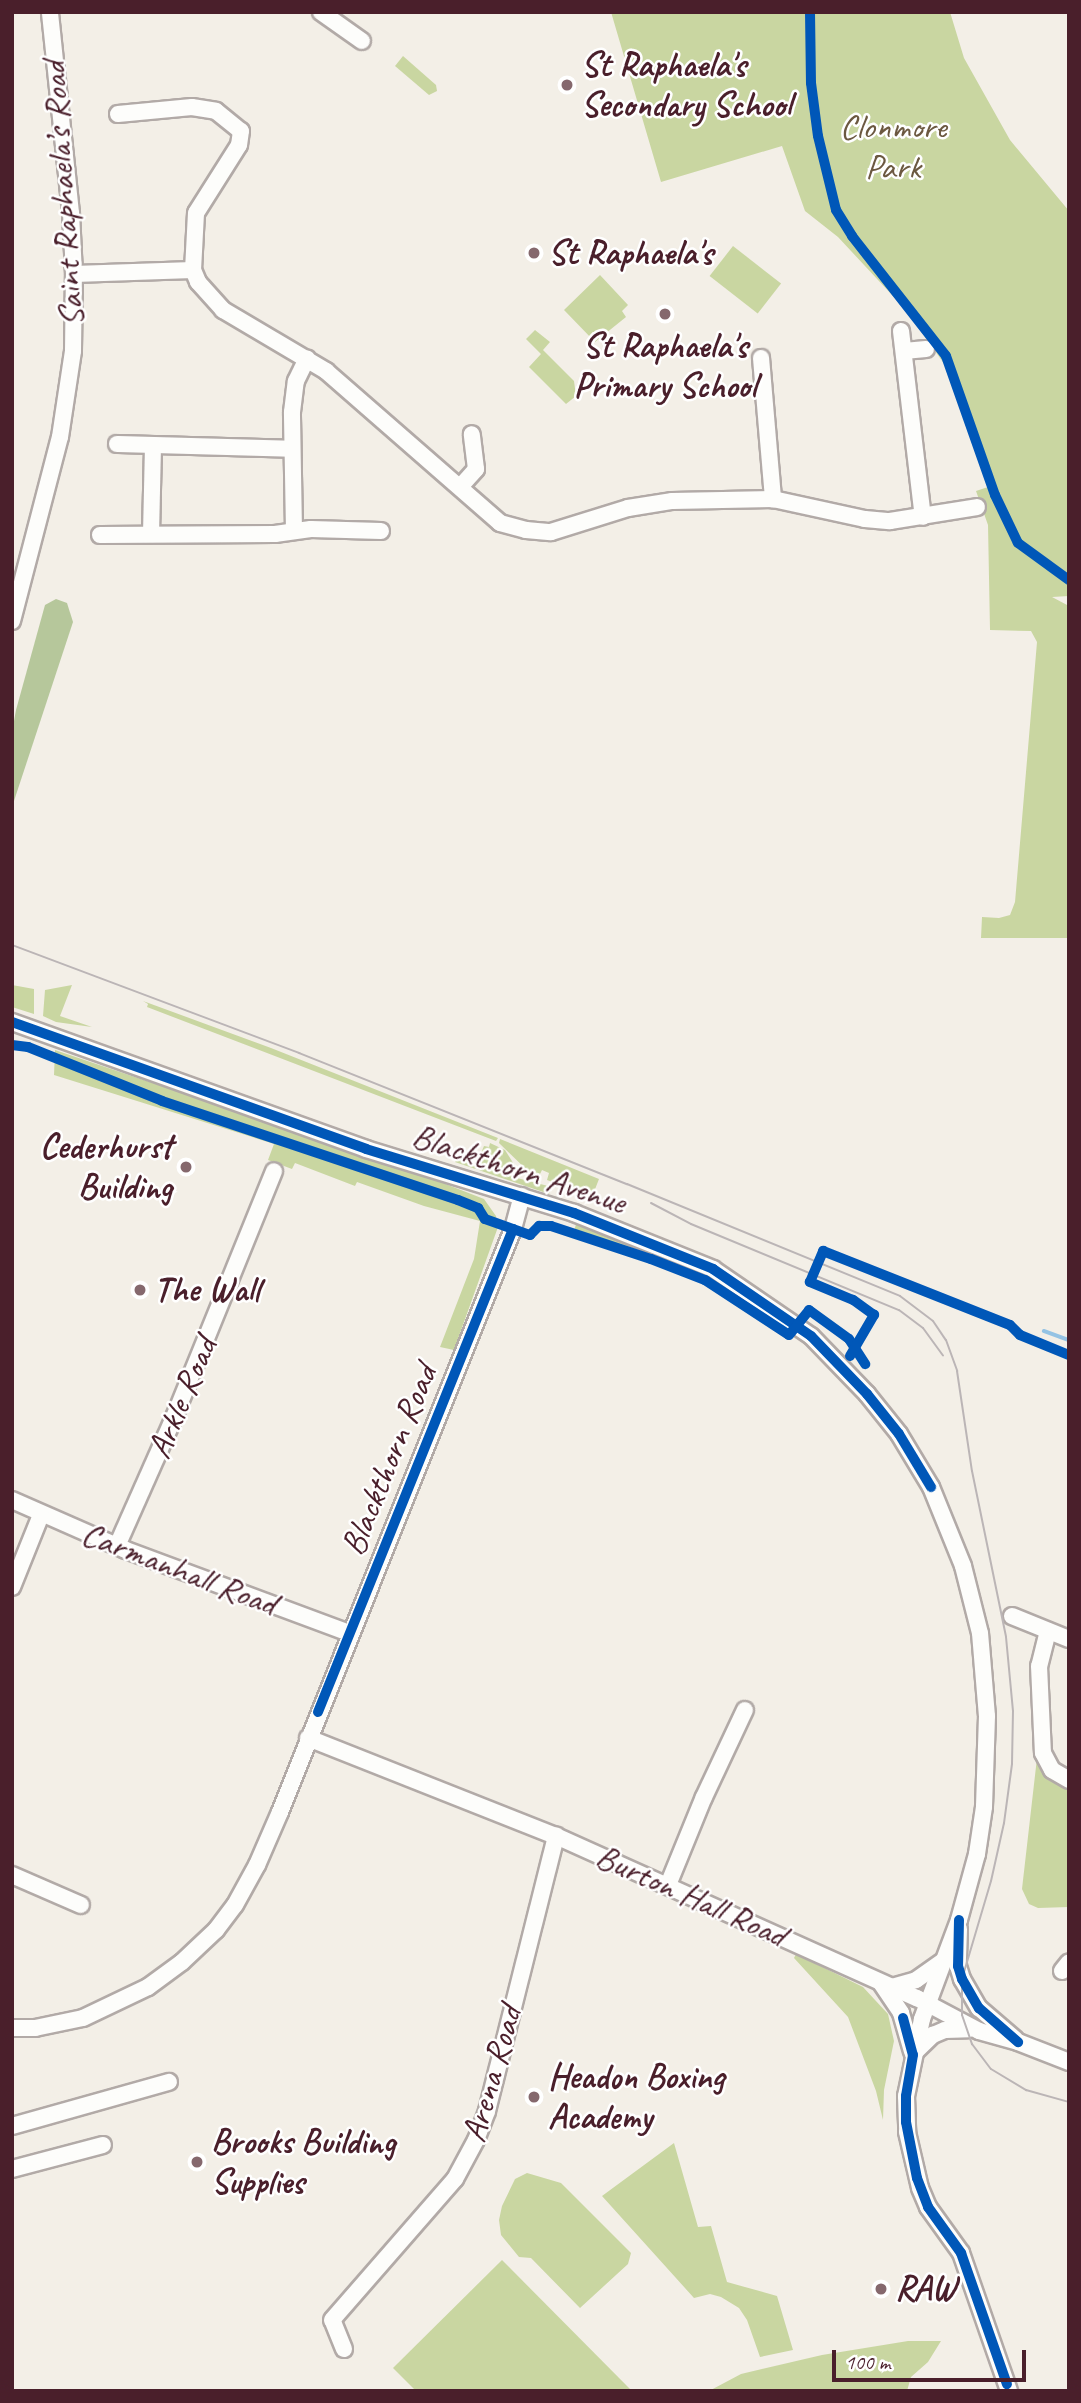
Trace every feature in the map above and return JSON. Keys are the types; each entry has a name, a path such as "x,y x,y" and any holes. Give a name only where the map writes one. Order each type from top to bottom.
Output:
{"street":[{"name":"Saint Raphaela’s Road","path":"12,621 60,437 73,351 75,274 50,12"},
{"path":"321,12 362,41"},
{"path":"118,114 192,107 216,111 241,131 239,145 196,213 193,270 198,282 223,310 326,371 500,523 526,530 551,532 628,508 673,501 773,499 865,519 890,521 976,506"},
{"path":"75,274 193,270"},
{"path":"901,331 923,517"},
{"path":"904,351 926,349"},
{"path":"294,531 292,449 296,381 307,358"},
{"path":"761,358 773,499"},
{"path":"460,487 476,469 472,434"},
{"path":"117,444 292,449"},
{"path":"151,534 153,446"},
{"path":"100,535 381,531"},
{"name":"Blackthorn Avenue","path":"12,1021 366,1149 522,1196 665,1247 713,1269 800,1327 867,1394 919,1466 952,1533 980,1633 988,1749 985,1807 977,1854 959,1920 927,2004 913,2054 906,2096 906,2122 917,2178 928,2207 961,2253 1009,2391"},
{"name":"Arkle Road","path":"117,1546 203,1349 274,1171"},
{"name":"Blackthorn Road","path":"12,2028 36,2028 83,2018 148,1987 183,1962 216,1930 257,1865 513,1229 522,1196"},
{"name":"Carmanhall Road","path":"12,1500 41,1515 117,1546 349,1633"},
{"path":"12,1587 41,1515"},
{"path":"1012,1616 1069,1639"},
{"path":"1048,1631 1039,1666 1043,1753 1052,1770 1069,1780"},
{"path":"668,1885 704,1797 745,1710"},
{"name":"Burton Hall Road","path":"308,1738 556,1836 886,1984 979,2031 1018,2042 1069,2062"},
{"name":"Arena Road","path":"344,2348 332,2320 455,2179 476,2140 487,2111 556,1836"},
{"path":"12,1875 81,1905"},
{"name":"Blackthorn Avenue","path":"959,1920 958,1966 962,1979 979,2008 1018,2042"},
{"path":"913,2054 901,2013 886,1984 916,1980 942,1962"},
{"path":"913,2054 921,2043 945,2030 979,2031"},
{"path":"12,2126 169,2082"},
{"path":"12,2169 103,2145"}],"green space":[{"name":"Clonmore Park","path":"611,12 950,12 964,58 1010,140 1069,211 1069,596 1052,597 1069,606 1069,938 981,938 982,917 999,918 1010,915 1015,902 1037,642 1031,631 990,630 988,525 976,491 988,487 950,372 905,309 838,237 805,211 782,146 661,182"},
{"path":"403,56 436,85 437,91 429,95 395,66"},
{"path":"733,246 781,284 758,313 710,276"},
{"path":"600,275 628,305 622,311 626,317 595,342 564,310"},
{"path":"535,330 550,342 543,350 574,381 576,396 566,404 529,367 541,354 526,339"},
{"path":"56,599 67,603 73,622 12,807 12,732 16,710 45,605"},
{"path":"12,985 34,989 34,1014 12,1007"},
{"path":"72,985 60,1016 92,1027 56,1022 43,1016 45,990"},
{"path":"143,1001 271,1048 498,1138 496,1141 147,1007 148,1004"},
{"path":"55,1050 407,1169 484,1199 496,1216 498,1227 454,1350 440,1347 474,1259 480,1221 424,1206 357,1182 355,1186 295,1163 292,1169 268,1160 274,1144 54,1075"},
{"path":"500,1139 599,1179 592,1197 547,1180 549,1173 542,1170 539,1176 530,1173 499,1143"},
{"path":"490,1143 505,1150 517,1169 517,1178 552,1187 549,1194 455,1162 457,1158 476,1165 484,1146 489,1147"},
{"path":"577,1221 588,1224 598,1233 697,1268 731,1292 663,1260 574,1231"},
{"path":"1037,1758 1049,1777 1069,1787 1069,1907 1038,1908 1029,1904 1022,1889"},
{"path":"796,1954 863,1987 888,2014 894,2041 884,2090 883,2120 876,2091 848,2017 794,1958"},
{"path":"674,2143 698,2227 711,2226 727,2282 777,2296 793,2350 760,2357 747,2320 739,2308 710,2294 694,2298 602,2196"},
{"path":"527,2173 561,2183 631,2253 628,2264 580,2308 531,2258 519,2257 501,2235 499,2220 502,2206 515,2179"},
{"path":"502,2260 630,2389 628,2391 416,2391 393,2368"},
{"path":"908,2341 941,2341 928,2362 911,2377 907,2391 709,2391 741,2374 822,2355"}],"waterway":[{"path":"1044,1331 1069,1340"}],"tram line":[{"path":"12,945 299,1053 627,1184 900,1296 933,1321 946,1340 957,1371 972,1471 1006,1637 1013,1711 1012,1764 1004,1823 991,1881 962,1979 962,2015 972,2044 991,2069 1026,2090 1069,2102"},
{"path":"651,1203 691,1224 899,1310 923,1328 943,1356"}],"cycle path":[{"path":"810,12 811,83 818,136 836,210 852,236 946,356 995,495 1018,543 1069,580"},
{"path":"12,1022 366,1149 574,1213 713,1269 811,1336 867,1394 899,1434 931,1487"},
{"path":"12,1045 28,1047 162,1101 458,1200 478,1208 485,1219 530,1235 539,1226 551,1226 651,1259 705,1280 789,1335 809,1310 849,1339 865,1364"},
{"path":"318,1712 513,1229"},
{"path":"850,1356 874,1315 853,1300 810,1282 823,1251 1010,1325 1020,1335 1069,1355"},
{"path":"959,1920 958,1966 962,1979 979,2008 1018,2042"},
{"path":"903,2018 913,2055 906,2096 906,2122 917,2178 928,2207 961,2253 1007,2384"}],"place":[{"name":"St Raphaela's Secondary School","path":"567,85"},
{"name":"St Raphaela's","path":"534,253"},
{"name":"St Raphaela's Primary School","path":"665,314"},
{"name":"Cederhurst Building","path":"186,1167"},
{"name":"The Wall","path":"140,1290"},
{"name":"Headon Boxing Academy","path":"534,2097"},
{"name":"Brooks Building Supplies","path":"197,2162"},
{"name":"RAW","path":"881,2289"}]}
